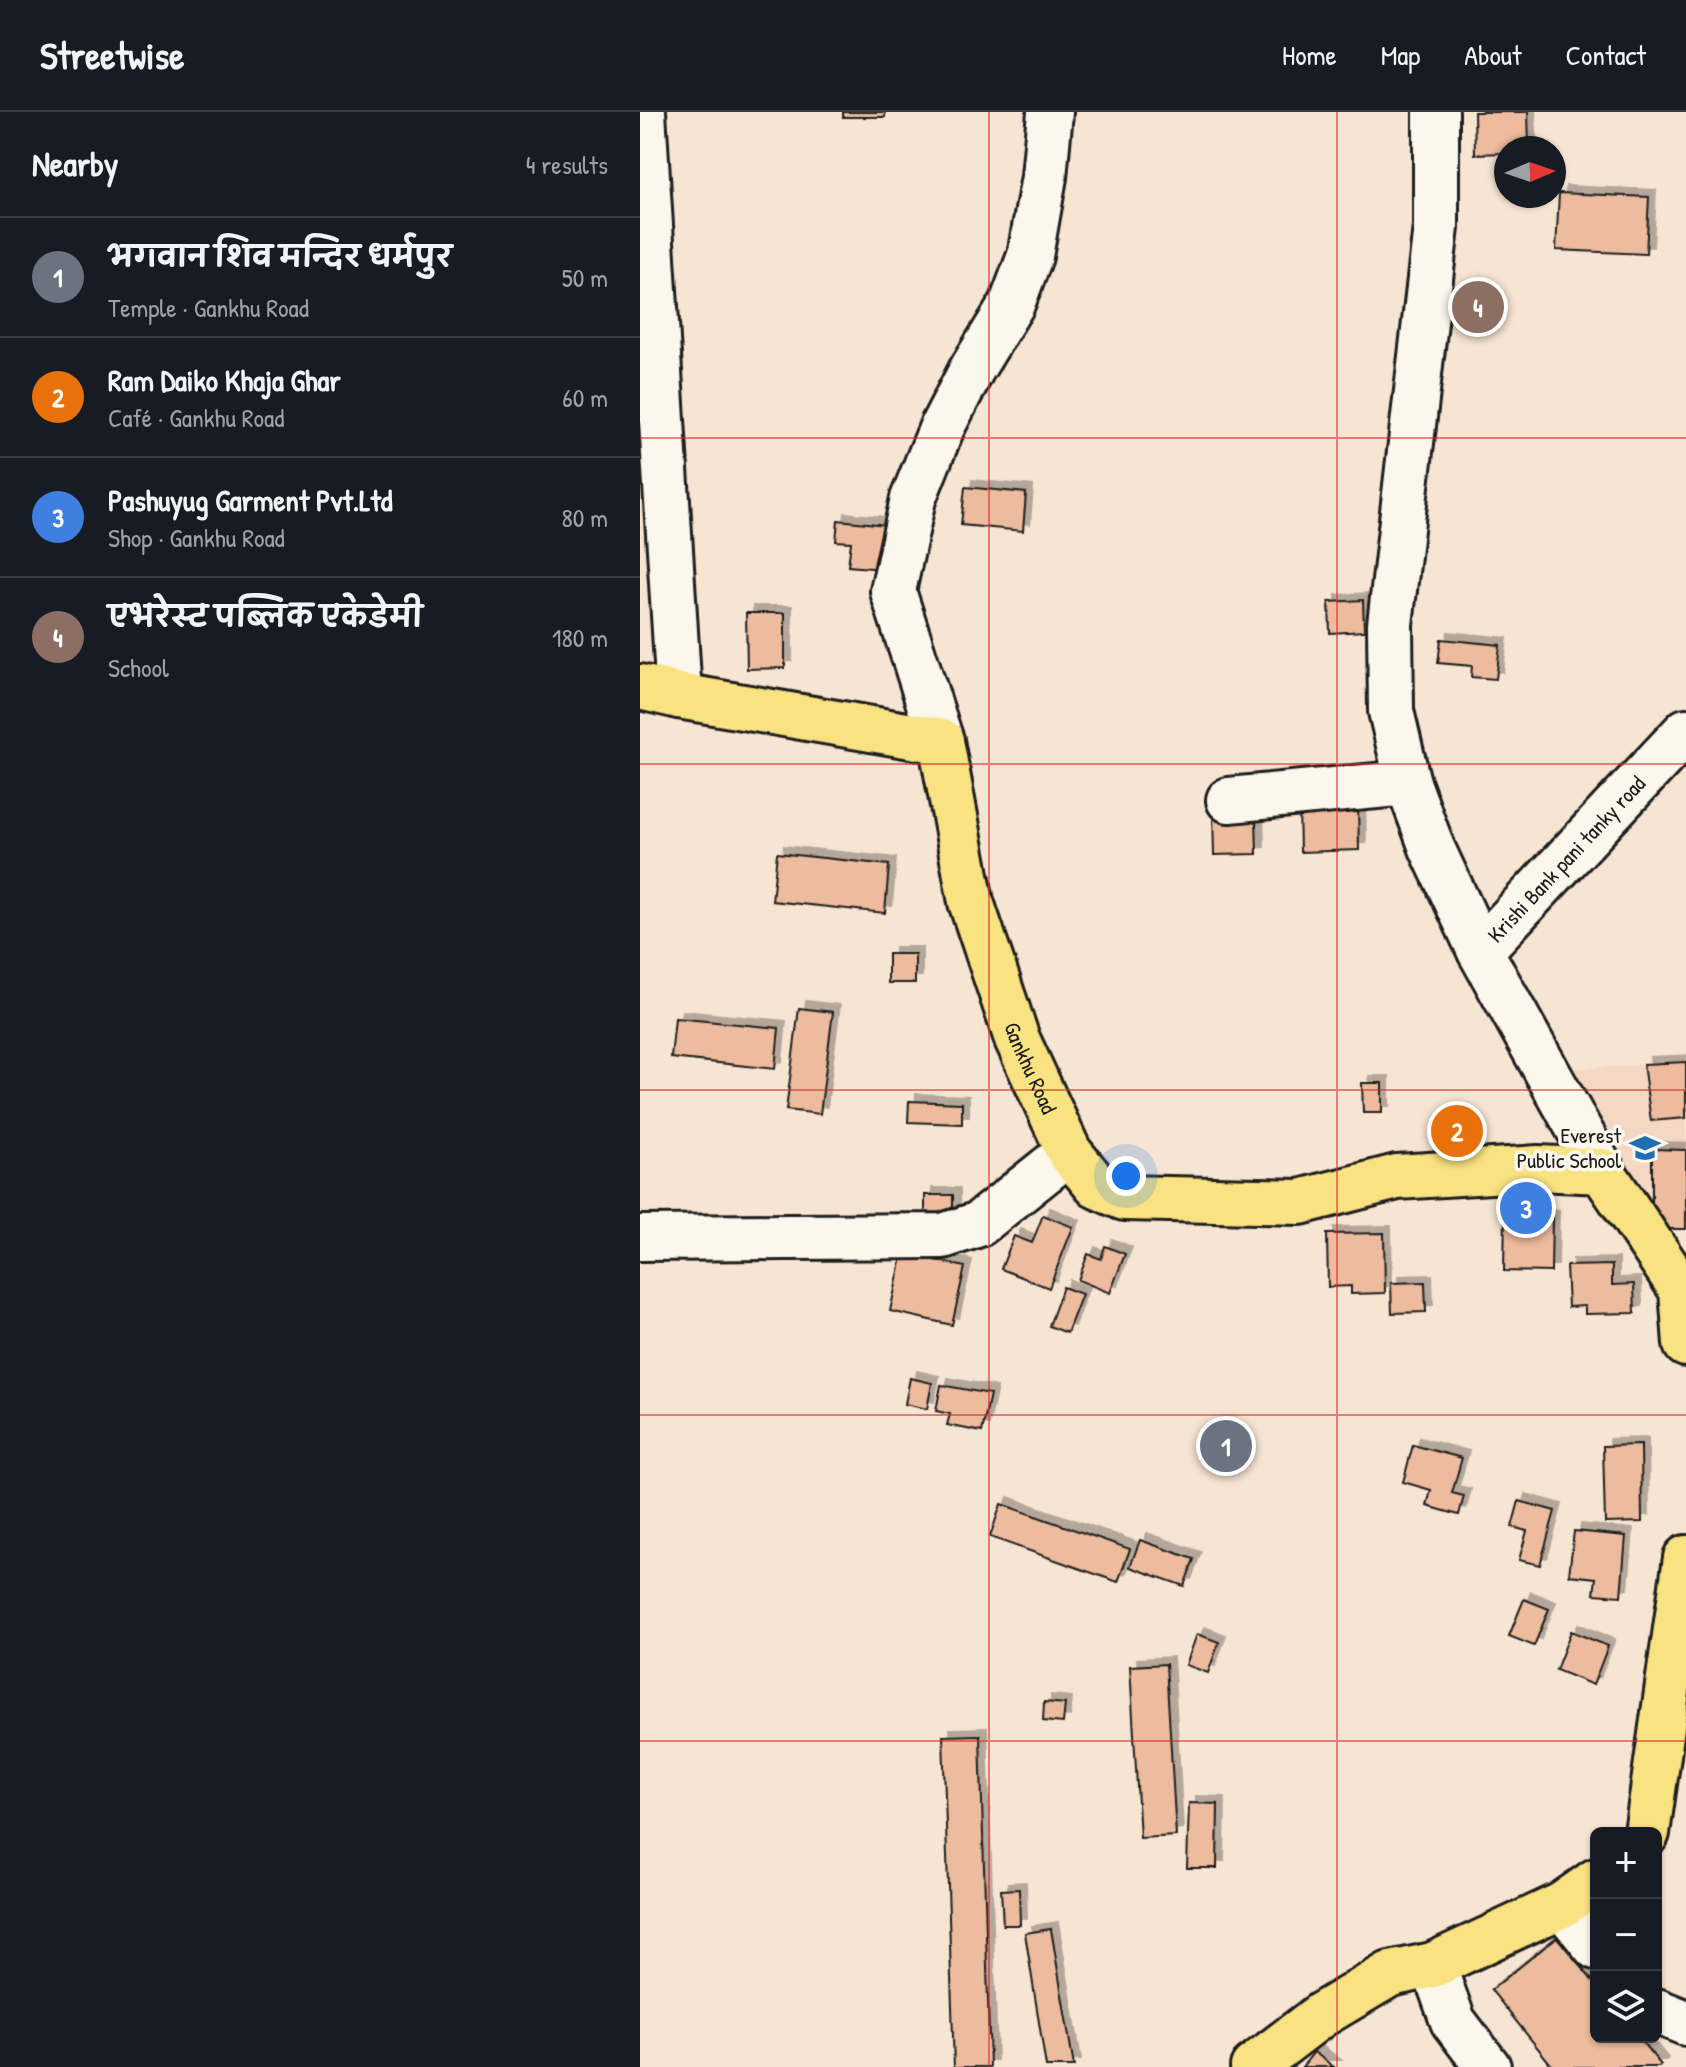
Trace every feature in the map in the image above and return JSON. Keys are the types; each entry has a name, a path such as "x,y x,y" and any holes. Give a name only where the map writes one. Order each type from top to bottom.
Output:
{"main road":[{"path":"659,691 941,741"},
{"name":"Gankhu Road","path":"941,741 971,902 1017,1039 1069,1152 1097,1186 1124,1198 1300,1202 1397,1177 1538,1168 1602,1171"},
{"path":"1602,1171 1682,1290 1686,1344"},
{"path":"1648,1827 1686,1558"},
{"path":"1253,2067 1321,2015 1390,1974 1433,1965 1579,1893"}],"street":[{"path":"643,112 659,691"},
{"path":"941,741 893,591 913,499 942,427 972,369 1012,304 1030,256 1044,177 1050,112"},
{"path":"1436,112 1436,227 1390,624 1391,711 1408,783 1432,848 1480,951 1602,1171"},
{"name":"Krishi Bank pani tanky road","path":"1480,951 1686,731"},
{"path":"1229,800 1408,783"},
{"path":"640,1238 943,1236 979,1224 1069,1152"},
{"path":"1579,1893 1590,1928"},
{"path":"1433,1965 1453,2021 1488,2067"},
{"path":"1662,2013 1686,2023"}],"shaded area":[{"name":"Everest Public School","path":"1686,1062 1686,1229 1634,1227 1572,1069"}],"building":[{"path":"843,112 885,112 885,117 843,117"},
{"path":"1474,112 1528,112 1529,136 1494,136 1494,153 1475,154"},
{"path":"1566,193 1649,197 1646,254 1556,250 1558,208 1566,208"},
{"path":"965,487 1026,493 1023,531 961,525"},
{"path":"838,520 886,525 883,569 848,566 851,542 836,541"},
{"path":"1363,600 1364,631 1330,633 1329,602"},
{"path":"746,613 785,613 785,668 747,669"},
{"path":"1441,639 1500,645 1496,679 1471,677 1472,666 1438,663"},
{"path":"1358,804 1359,850 1300,852 1299,805"},
{"path":"1213,811 1256,817 1257,854 1214,855"},
{"path":"777,853 889,865 885,913 772,901"},
{"path":"888,954 915,954 915,983 888,983"},
{"path":"799,1008 833,1012 820,1114 786,1110"},
{"path":"675,1018 779,1028 775,1069 671,1058"},
{"path":"1686,1062 1686,1118 1651,1121 1643,1064"},
{"path":"1362,1083 1382,1083 1382,1113 1363,1113"},
{"path":"909,1101 962,1103 962,1124 908,1122"},
{"path":"1652,1149 1686,1150 1686,1229 1652,1229"},
{"path":"925,1195 953,1195 953,1215 925,1215"},
{"path":"1043,1215 1073,1227 1049,1288 1001,1269 1014,1236 1032,1243"},
{"path":"1505,1215 1552,1217 1551,1272 1504,1271"},
{"path":"1384,1233 1385,1293 1351,1294 1351,1286 1328,1287 1327,1234"},
{"path":"1105,1246 1125,1254 1110,1293 1078,1280 1088,1254 1101,1259"},
{"path":"903,1253 965,1267 952,1325 890,1311"},
{"path":"1612,1265 1612,1285 1634,1284 1635,1313 1585,1314 1585,1306 1568,1307 1566,1266"},
{"path":"1425,1282 1426,1312 1392,1313 1391,1283"},
{"path":"1063,1287 1082,1294 1067,1333 1049,1326"},
{"path":"910,1378 932,1383 927,1409 905,1404"},
{"path":"941,1385 990,1394 982,1432 947,1425 950,1414 936,1411"},
{"path":"1220,1431 1239,1438 1232,1456 1213,1448"},
{"path":"1413,1445 1462,1458 1452,1493 1464,1496 1459,1515 1427,1506 1431,1490 1403,1482"},
{"path":"1641,1445 1642,1522 1605,1523 1603,1446"},
{"path":"1519,1501 1555,1511 1540,1565 1519,1560 1527,1531 1512,1527"},
{"path":"1001,1504 1130,1549 1118,1582 990,1537"},
{"path":"1574,1531 1626,1536 1621,1596 1594,1594 1596,1578 1569,1575"},
{"path":"1140,1540 1194,1559 1184,1586 1130,1567"},
{"path":"1524,1599 1549,1609 1534,1646 1509,1636"},
{"path":"1571,1631 1608,1646 1593,1685 1556,1670"},
{"path":"1197,1634 1219,1642 1208,1673 1186,1665"},
{"path":"1166,1664 1176,1836 1140,1838 1130,1666"},
{"path":"1044,1702 1065,1704 1063,1723 1043,1721"},
{"path":"980,1735 990,2067 954,2067 943,1736"},
{"path":"1189,1803 1218,1804 1217,1868 1187,1868"},
{"path":"1019,1889 1020,1925 1003,1925 1001,1890"},
{"path":"1051,1929 1074,2067 1046,2067 1025,1933"},
{"path":"1557,1937 1590,1978 1590,2043 1643,2043 1661,2065 1553,2067 1491,1990"},
{"path":"1314,2052 1334,2067 1302,2067"}],"place":[{"name":"एभरेस्ट पब्लिक एकेडेमी","path":"1478,307"},
{"name":"Ram Daiko Khaja Ghar","path":"1457,1131"},
{"name":"Everest Public School","path":"1645,1148"},
{"name":"Pashuyug Garment Pvt.Ltd","path":"1526,1208"},
{"name":"भगवान शिव मन्दिर धर्मपुर","path":"1226,1446"}]}
